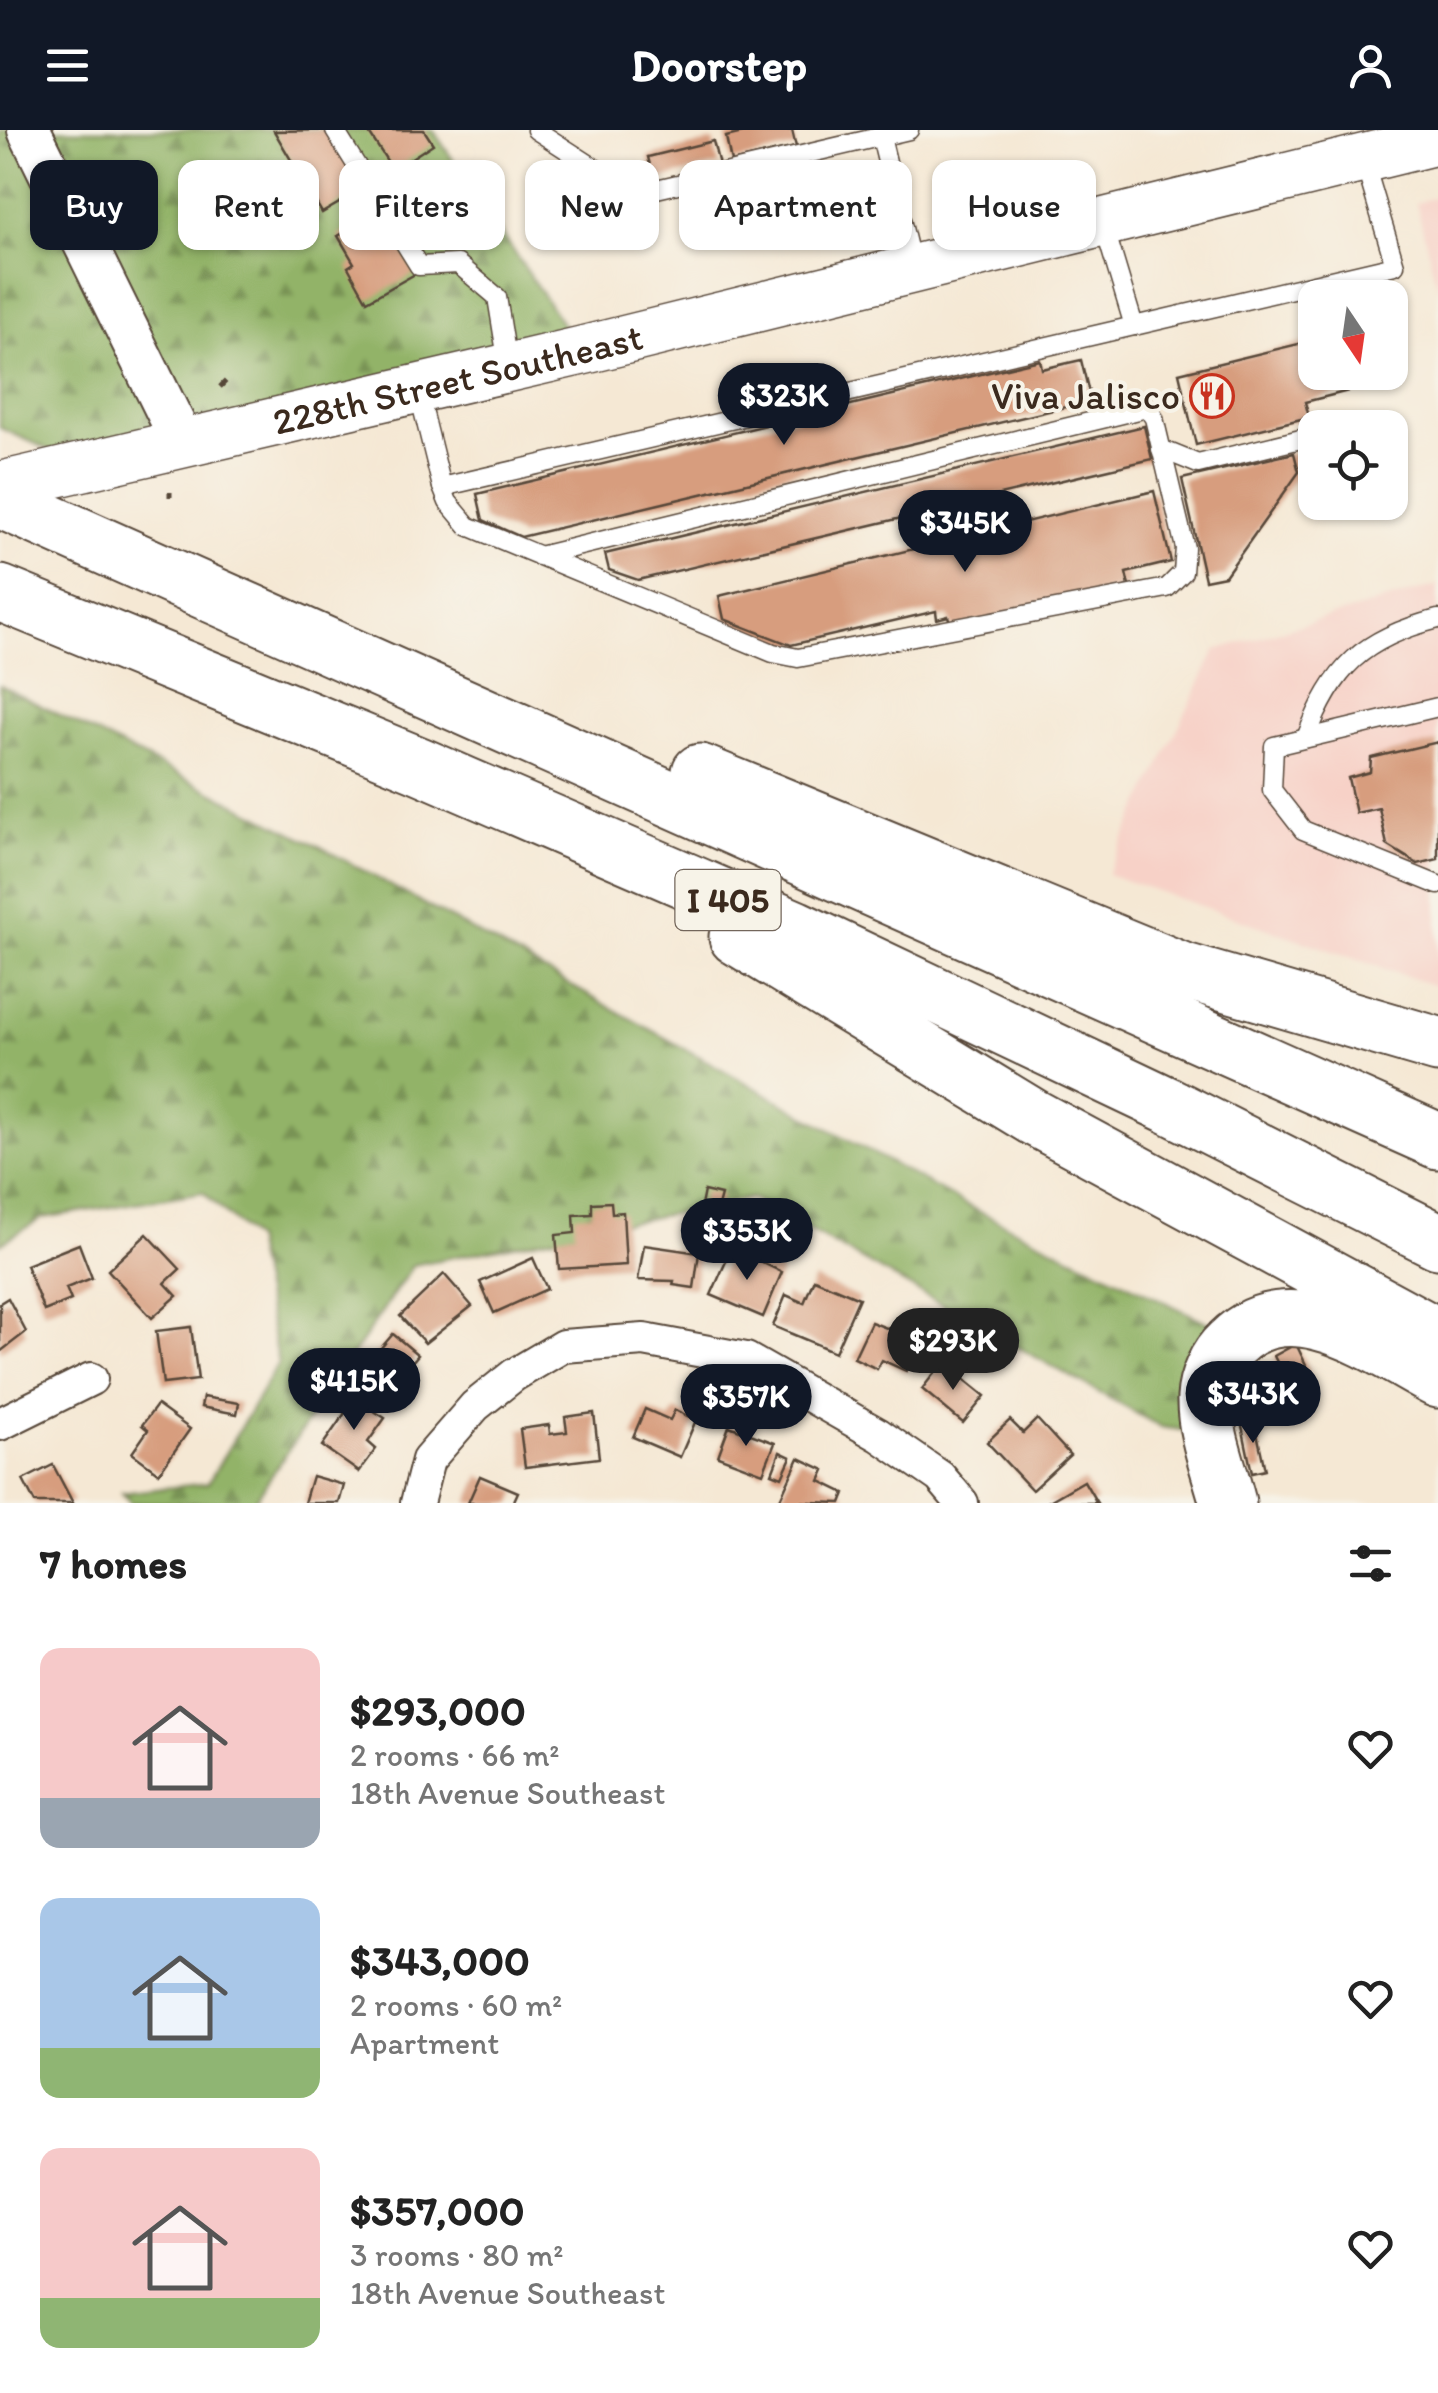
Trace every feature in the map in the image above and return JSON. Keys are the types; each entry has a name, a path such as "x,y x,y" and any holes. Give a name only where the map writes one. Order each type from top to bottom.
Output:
{"highway":[{"name":"I 405","path":"0,500 108,562 1438,1169"},
{"name":"I 405","path":"0,528 108,562 1438,1141"},
{"path":"108,562 488,685 1182,970 1438,1084"},
{"name":"I 405","path":"1,601 1438,1249"},
{"name":"I 405","path":"1,601 419,765 796,928 1151,1096 1438,1241"},
{"path":"698,914 1033,1117 1438,1336"},
{"path":"1182,970 1438,1045"},
{"path":"1228,1503 1206,1398 1222,1351 1257,1324 1286,1317 1342,1329 1438,1380"}],"main road":[{"name":"228th Street Southeast","path":"0,486 913,270 1438,140"}],"street":[{"path":"29,130 182,442"},
{"path":"418,1503 428,1460 475,1406 514,1375 563,1346 644,1340 746,1360 879,1435 940,1477 962,1503"},
{"path":"0,1424 91,1379"}],"lane":[{"path":"536,130 635,194 910,130"},
{"path":"335,131 419,266 458,264 497,297 508,366"},
{"path":"881,137 913,270"},
{"path":"442,487 1395,266 1364,159"},
{"path":"1103,222 1134,326"},
{"path":"418,389 442,487 448,502 468,526 538,556 773,653 798,658 829,654 1167,588 1183,572 1184,548 1154,418 1147,408 538,556"},
{"path":"1161,449 1198,464 1298,440"},
{"path":"1306,738 1322,697 1352,658 1383,637 1438,619"},
{"path":"1438,707 1274,746 1272,790 1302,830 1438,885"}],"path":[{"path":"220,386 228,380"}],"shaded area":[{"path":"1438,197 1438,291 1416,202"},
{"path":"1438,585 1438,987 1107,874 1216,650"}],"green space":[{"path":"0,130 433,130 453,160 339,160 339,250 505,250 505,238 580,351 85,466 0,428"},
{"path":"0,685 321,847 972,1208 1237,1337 1211,1434 1161,1427 751,1198 413,1265 253,1503 131,1503 122,1493 208,1483 278,1363 253,1239 203,1192 42,1218 0,1244"}],"building":[{"path":"329,130 346,160 339,160 339,203 322,213 319,160 291,160 274,131"},
{"path":"367,130 424,130 433,144 408,160 386,160"},
{"path":"755,130 792,130 796,147 731,160 726,137"},
{"path":"713,141 718,160 679,160 679,175 659,180 659,160 648,157"},
{"path":"346,250 403,250 415,274 367,301 348,267 354,263"},
{"path":"1298,344 1298,390 1352,390 1305,402 1307,410 1298,410 1298,420 1196,445 1179,373"},
{"path":"1040,360 1042,369 1081,360 1091,401 521,537 483,520 477,494"},
{"path":"1144,426 1152,459 638,580 609,570 605,554"},
{"path":"1294,453 1298,468 1225,576 1205,580 1182,479"},
{"path":"1154,491 1171,562 1126,573 1129,586 952,628 948,616 937,619 936,611 791,645 724,619 719,596"},
{"path":"1438,742 1438,859 1418,864 1387,845 1379,808 1356,813 1348,778 1370,772 1371,758"},
{"path":"704,1191 721,1195 717,1210 701,1206"},
{"path":"611,1202 612,1213 623,1212 626,1265 559,1269 556,1235 575,1233 574,1215 592,1214 592,1203"},
{"path":"147,1234 180,1269 165,1283 177,1296 152,1318 108,1270"},
{"path":"79,1244 92,1278 66,1288 71,1300 44,1311 26,1265"},
{"path":"644,1245 699,1253 694,1288 673,1285 674,1281 638,1280"},
{"path":"732,1248 782,1272 763,1317 711,1295"},
{"path":"533,1258 547,1289 494,1313 480,1282"},
{"path":"444,1274 472,1306 425,1343 400,1316"},
{"path":"814,1279 859,1298 835,1352 773,1326 786,1295 804,1303"},
{"path":"8,1298 26,1332 0,1352 0,1303"},
{"path":"871,1322 926,1343 906,1371 882,1360 877,1369 854,1358"},
{"path":"191,1327 198,1380 163,1384 156,1331"},
{"path":"393,1334 418,1355 398,1378 406,1385 389,1406 355,1378"},
{"path":"1296,1344 1309,1371 1287,1382 1274,1356"},
{"path":"943,1362 985,1396 963,1423 922,1389"},
{"path":"346,1393 385,1418 368,1442 376,1449 359,1472 322,1446 345,1413 336,1407"},
{"path":"203,1397 239,1403 237,1414 201,1407"},
{"path":"157,1405 190,1429 159,1473 132,1453 148,1430 142,1425"},
{"path":"645,1409 670,1420 675,1410 696,1420 680,1457 633,1437"},
{"path":"594,1413 599,1458 525,1467 520,1429 549,1425 550,1434 567,1432 565,1417"},
{"path":"1037,1419 1070,1455 1032,1490 987,1442 1010,1420 1023,1433"},
{"path":"1254,1419 1265,1470 1252,1473 1241,1421"},
{"path":"729,1426 775,1443 763,1473 718,1456"},
{"path":"780,1452 791,1457 782,1477 772,1473"},
{"path":"799,1458 825,1470 820,1481 845,1493 841,1503 779,1501"},
{"path":"53,1465 73,1503 35,1503 23,1480"},
{"path":"312,1476 344,1485 339,1503 304,1503"},
{"path":"480,1476 518,1492 513,1503 468,1503"},
{"path":"1084,1481 1097,1503 1046,1503"}],"place":[{"name":"Viva Jalisco","path":"1212,396"}]}
